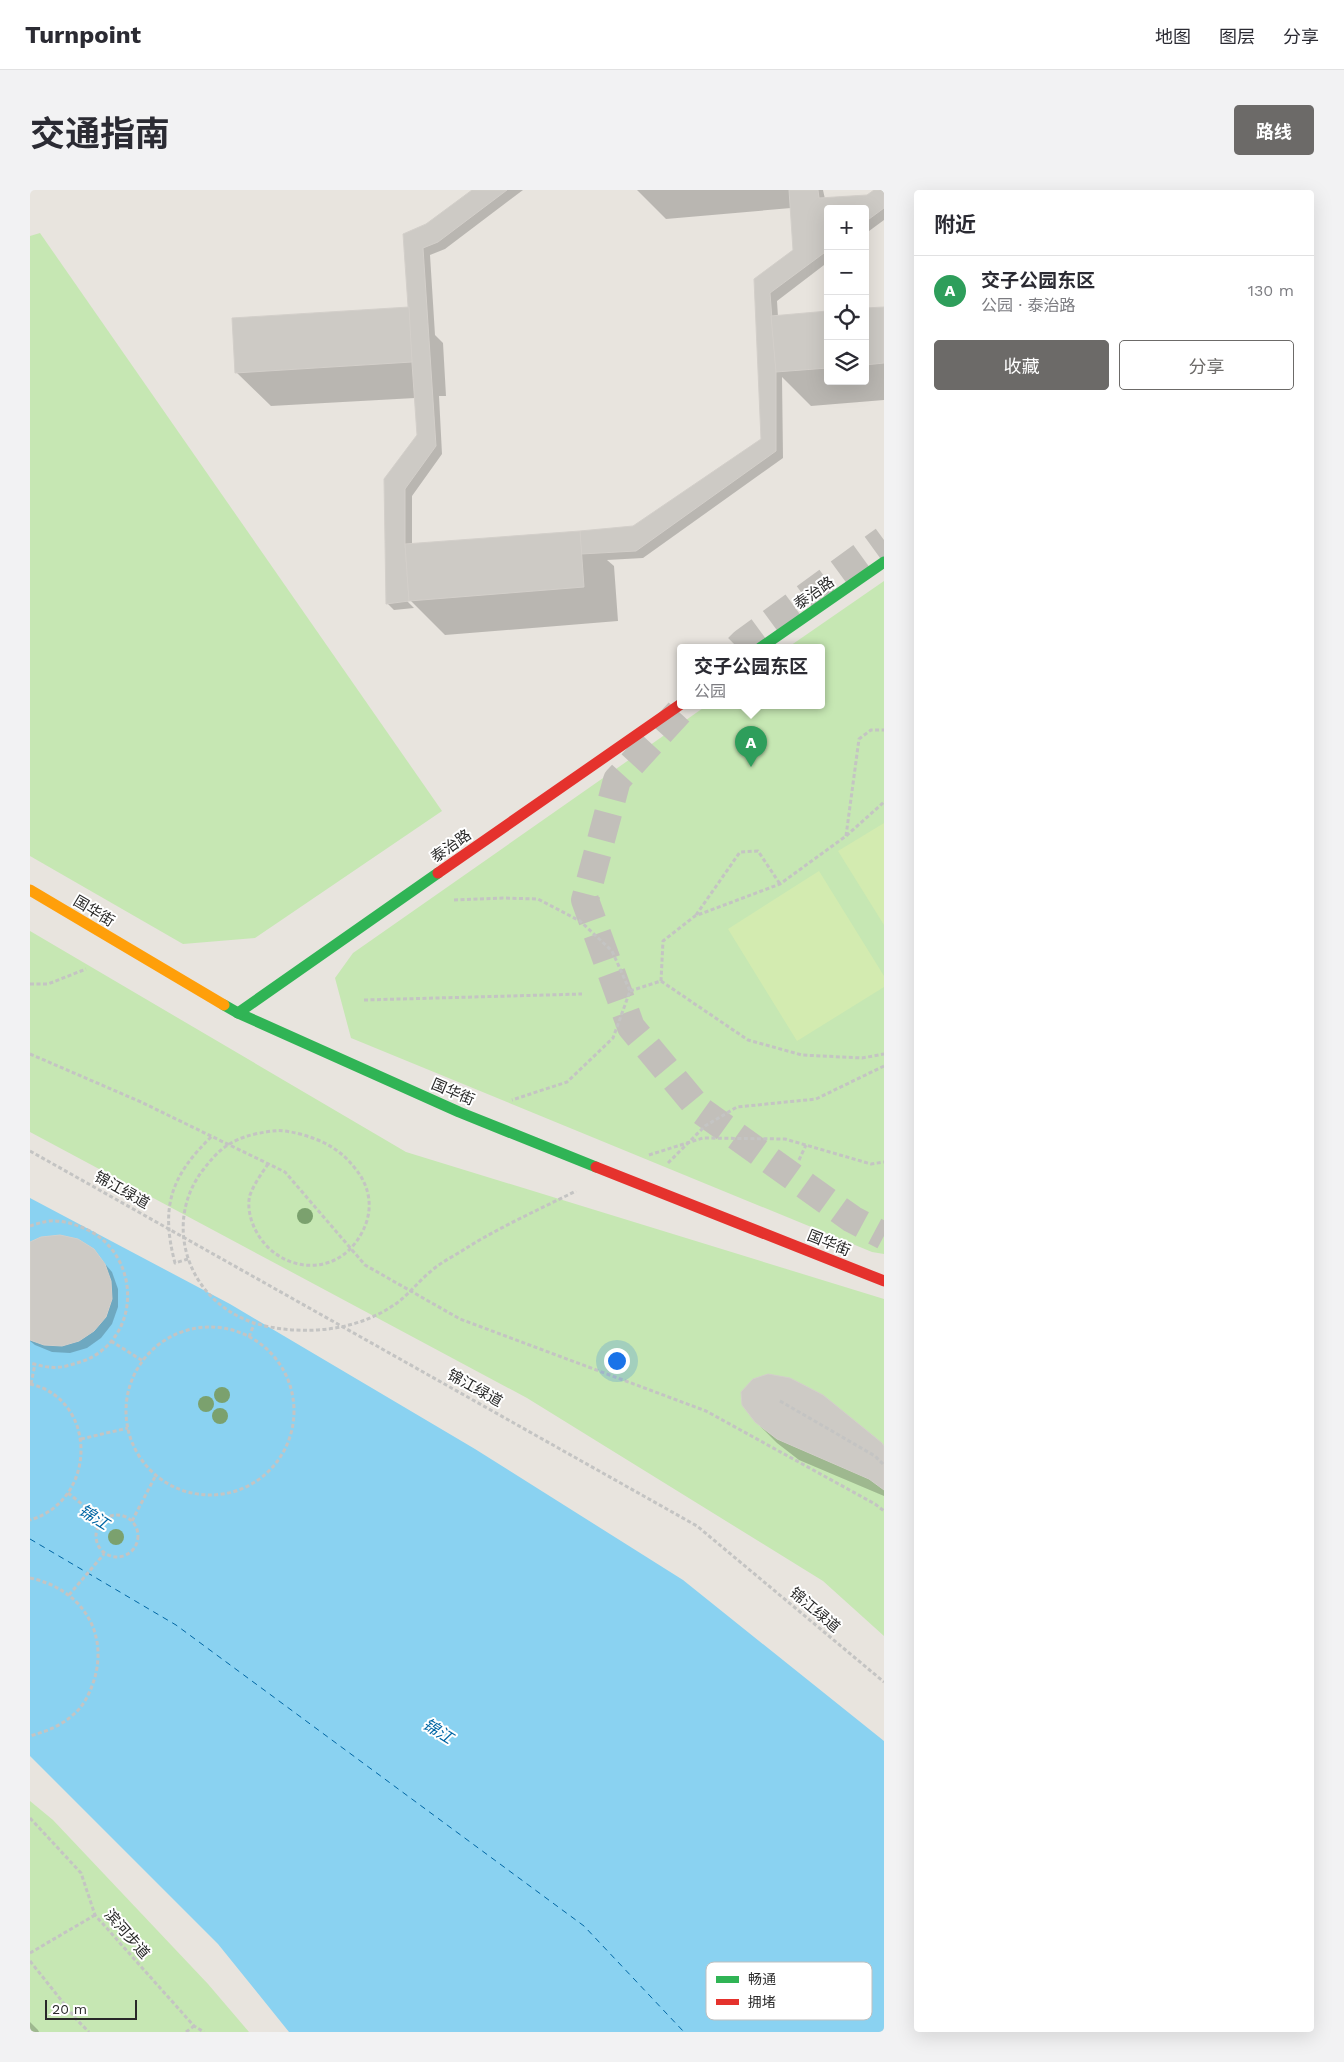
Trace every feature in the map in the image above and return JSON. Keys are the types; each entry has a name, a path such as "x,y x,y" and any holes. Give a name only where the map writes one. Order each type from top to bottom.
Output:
{"street":[{"name":"泰治路","path":"766,644 884,562"},
{"name":"泰治路","path":"238,1013 677,707"},
{"name":"国华街","path":"30,890 238,1013 459,1112 884,1281"}],"path":[{"path":"846,836 859,739 871,730 884,730"},
{"path":"695,916 780,884 846,836 884,802"},
{"path":"661,981 663,941 695,916 740,852 758,851 780,884"},
{"path":"453,900 538,899 580,922 612,951 630,991 613,1038 567,1082 507,1102"},
{"path":"30,984 48,984 86,969"},
{"path":"630,991 661,981"},
{"path":"661,981 748,1040 802,1056 862,1058 884,1054"},
{"path":"364,1000 582,994"},
{"path":"30,1054 123,1094 285,1172 365,1265 460,1319 706,1411 875,1504 884,1511"},
{"path":"664,1167 705,1126 737,1107 816,1099 884,1066"},
{"path":"268,1164 250,1196 250,1219 259,1237 274,1254 295,1264 324,1265 351,1250 361,1235 368,1219 371,1200 362,1176 344,1154 316,1138 280,1129 237,1138 214,1156 195,1180 186,1200 182,1225 184,1247 190,1267 202,1286 229,1311 255,1323 284,1329 321,1330 352,1324 376,1315 398,1302 431,1271 487,1236 582,1188"},
{"path":"188,1259 175,1263 168,1215 172,1194 182,1170 191,1156 212,1136"},
{"path":"643,1158 703,1138 785,1139 871,1164 884,1162"},
{"path":"799,1160 806,1145"},
{"name":"锦江绿道","path":"30,1151 697,1526 884,1682"},
{"path":"30,1226 50,1221 75,1223 97,1234 116,1252 126,1275 128,1298 123,1321 111,1341 94,1356 72,1365 49,1368 30,1363"},
{"path":"249,1337 255,1323"},
{"path":"210,1326 238,1331 249,1337 263,1344 282,1366 292,1392 294,1420 286,1446 272,1469 249,1486 224,1494 196,1494 170,1486 148,1469 133,1447 126,1420 127,1392 138,1366 157,1344 182,1331 210,1326"},
{"path":"111,1341 143,1361"},
{"path":"30,1520 40,1517 60,1504 74,1485 81,1462 81,1439 73,1417 59,1399 38,1386 30,1384 36,1364"},
{"path":"780,1401 875,1456 884,1465"},
{"path":"81,1439 128,1428"},
{"path":"132,1521 156,1475"},
{"path":"68,1493 102,1520"},
{"path":"114,1515 132,1521 138,1534 137,1541 130,1552 118,1558 104,1554 95,1537 98,1525 102,1520 114,1515"},
{"path":"69,1594 104,1554"},
{"path":"30,1578 48,1581 69,1594 86,1613 96,1638 99,1663 92,1690 76,1713 53,1729 30,1736"},
{"name":"滨河步道","path":"30,1818 81,1874 95,1915 194,2026 204,2032"},
{"path":"30,1953 95,1915"},
{"path":"30,1960 77,2020 89,2032"},
{"path":"186,2032 194,2026"}],"green space":[{"path":"40,233 442,811 255,938 183,944 30,856 30,236"},
{"path":"884,581 884,1254 872,1252 351,1038 335,978 353,953 702,709 825,709 825,644 793,644"},
{"path":"884,823 884,925 838,851"},
{"path":"819,871 884,976 884,987 797,1041 728,929"},
{"path":"30,931 406,1152 884,1299 884,1636 823,1581 527,1398 30,1132"},
{"path":"30,1801 53,1820 208,1984 249,2032 30,2032"}],"water":[{"name":"锦江","path":"30,1198 230,1304 475,1449 683,1580 884,1741 884,2032 289,2032 218,1944 30,1756"}],"building":[{"path":"472,190 507,190 438,242 423,248 436,446 405,489 405,544 409,601 386,604 384,479 417,435 403,234 426,224"},
{"path":"789,190 818,190 819,198 867,195 874,190 884,190 884,208 869,219 869,205 824,205 824,253 770,293 776,372 776,451 636,551 581,554 580,531 633,526 761,439 754,279 793,250"},
{"path":"409,307 412,362 235,373 232,318"},
{"path":"884,307 884,363 869,365 869,308"},
{"path":"824,311 824,368 776,372 771,316"},
{"path":"580,531 584,587 409,601 405,544"},
{"path":"60,1235 78,1239 94,1249 105,1264 111,1281 112,1299 106,1317 94,1331 79,1341 62,1346 44,1345 30,1340 30,1242 41,1237"},
{"path":"768,1374 790,1378 823,1395 882,1443 884,1446 884,1490 869,1479 777,1439 755,1422 742,1405 741,1392 753,1379"}],"ferry route":[{"path":"30,1539 176,1625 584,1926 684,2032"}],"tunnel":[{"path":"742,644 884,540"},
{"path":"679,712 617,780 585,900 631,1027 700,1110 852,1219 884,1236"}],"traffic: fast":[{"path":"766,644 884,562"},
{"path":"238,1013 438,873"},
{"path":"224,1005 459,1112 596,1167"}],"traffic: slow":[{"path":"30,890 224,1005"}],"traffic: jam":[{"path":"438,873 677,707"},
{"path":"596,1167 884,1281"}],"place":[{"name":"交子公园东区","path":"751,767"}]}
